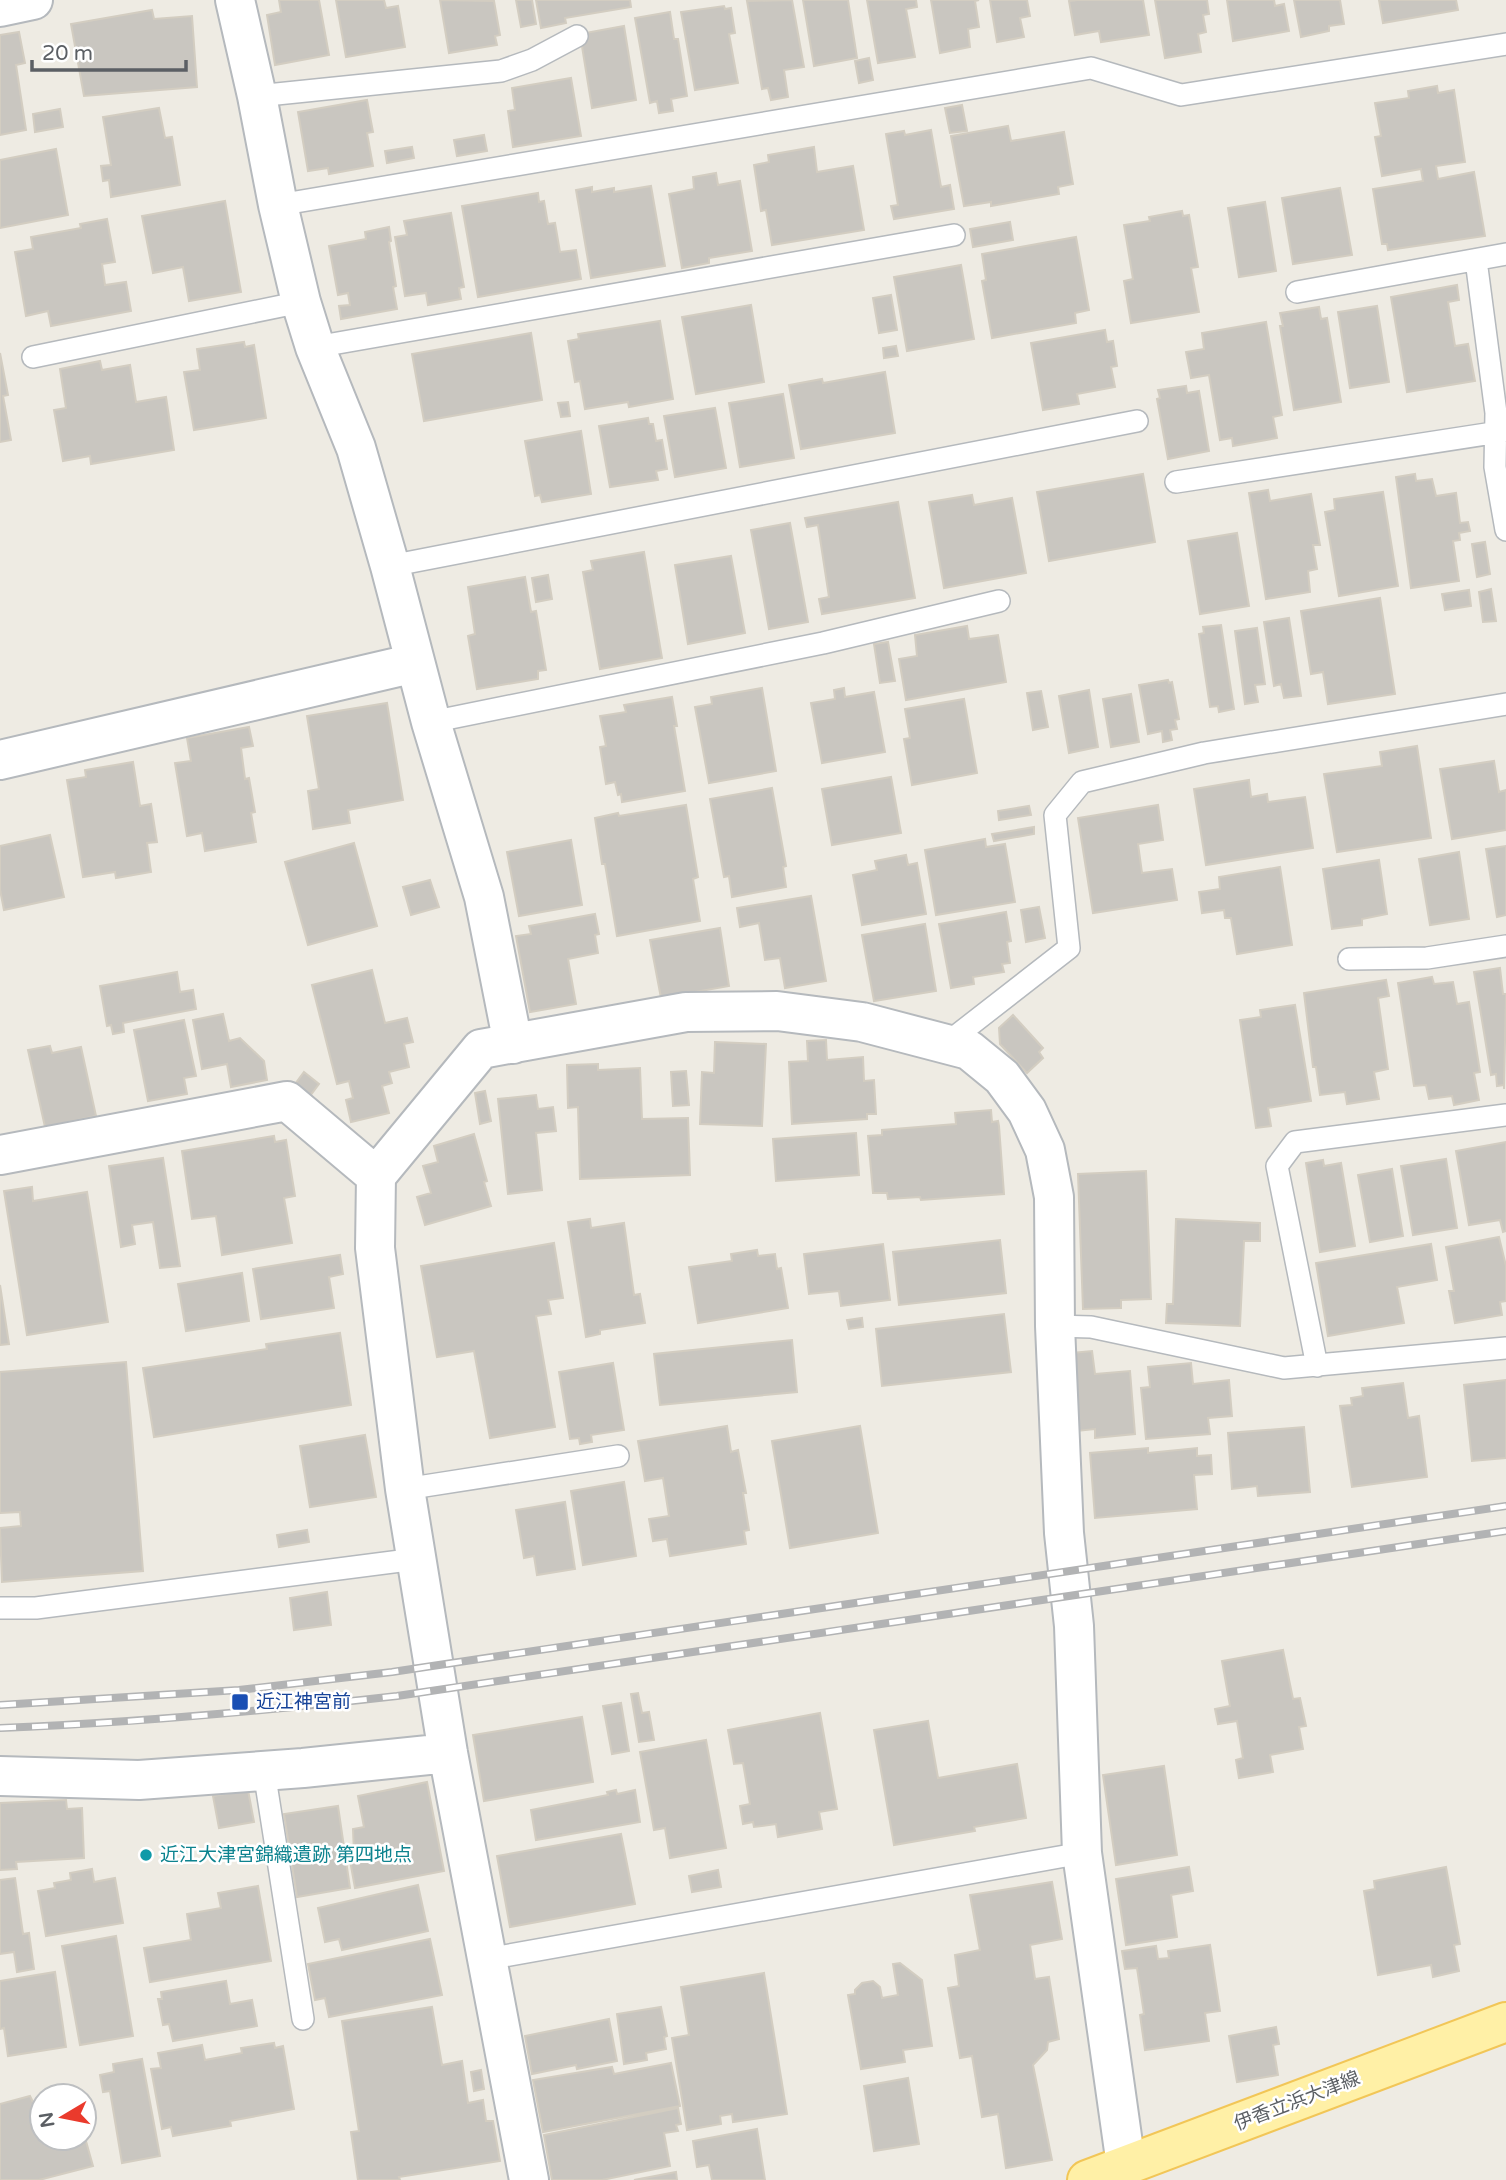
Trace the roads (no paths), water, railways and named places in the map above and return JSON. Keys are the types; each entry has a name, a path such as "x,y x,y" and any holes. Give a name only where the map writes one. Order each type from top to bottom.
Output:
{"main road":[{"name":"伊香立浜大津線","path":"1087,2180 1506,2022"}],"street":[{"path":"0,7 33,0"},
{"path":"235,0 301,302 315,346 356,448 390,566 430,722 484,897 513,1044"},
{"path":"0,760 415,663"},
{"path":"528,2180 447,1752 405,1489 375,1248 376,1176 481,1049 685,1012 777,1011 862,1022 969,1050 1002,1077 1027,1111 1045,1150 1054,1197 1055,1326 1064,1533 1074,1626 1082,1853 1126,2165"},
{"path":"0,1155 287,1101 376,1176"},
{"path":"0,1776 139,1780 447,1752"}],"lane":[{"path":"257,96 501,71 532,60 577,36"},
{"path":"278,205 1091,68 1181,95 1506,44"},
{"path":"315,346 954,235"},
{"path":"1297,292 1506,254"},
{"path":"1476,260 1496,413 1501,431 1495,467 1506,530"},
{"path":"33,358 301,302"},
{"path":"390,566 1137,421"},
{"path":"1176,482 1501,431"},
{"path":"430,722 823,643 999,601"},
{"path":"947,1043 1069,948 1055,815 1082,782 1204,753 1506,704"},
{"path":"1349,959 1427,958 1506,946"},
{"path":"1317,1366 1278,1166 1295,1142 1506,1115"},
{"path":"1055,1326 1091,1327 1284,1368 1506,1348"},
{"path":"405,1489 618,1457"},
{"path":"0,1608 36,1608 278,1579 416,1559"},
{"path":"264,1770 303,2019"},
{"path":"486,1959 1082,1853"}],"railway":[{"path":"0,1705 239,1690 392,1672 1506,1506"},
{"path":"0,1728 198,1716 397,1696 1506,1531"}],"place":[{"name":"近江神宮前","path":"240,1702"},
{"name":"近江大津宮錦織遺跡 第四地点","path":"146,1855"}]}
